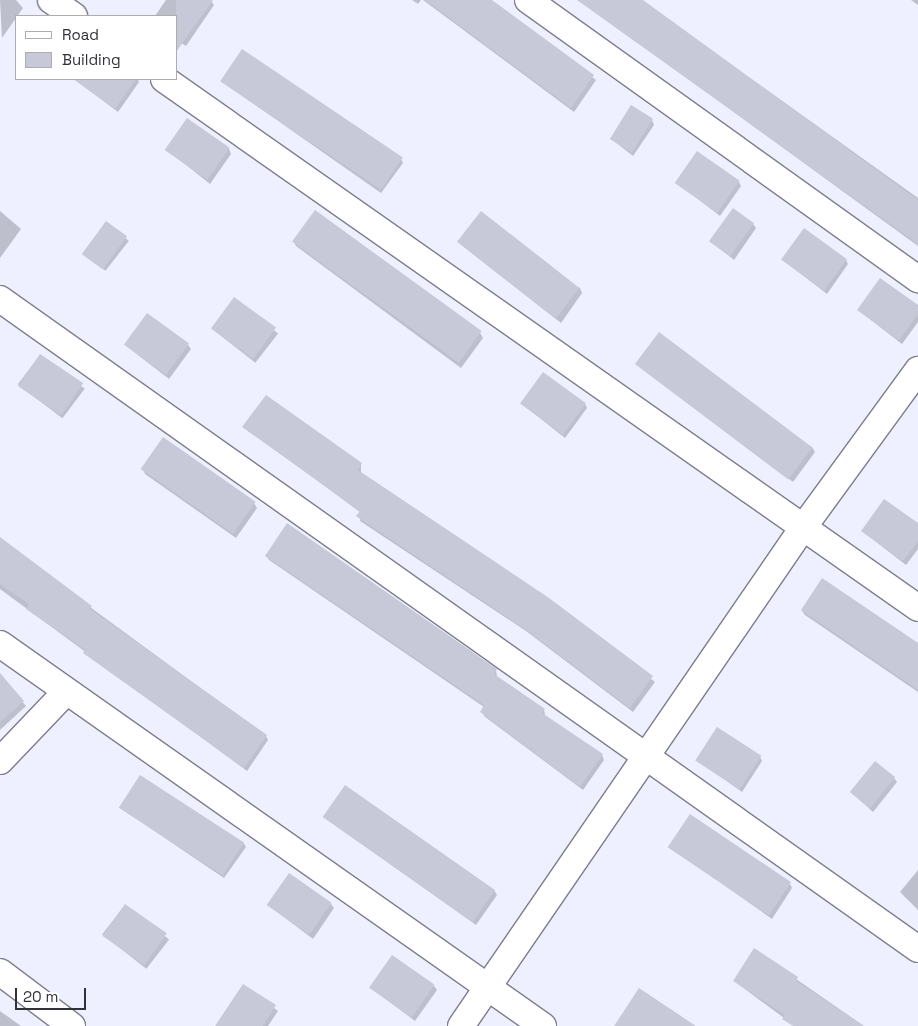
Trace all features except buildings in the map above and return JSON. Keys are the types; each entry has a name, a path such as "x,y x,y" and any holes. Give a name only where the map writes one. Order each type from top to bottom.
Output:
{"street":[{"path":"51,0 73,15"},
{"path":"528,0 918,279"},
{"path":"165,80 802,529 918,608"},
{"path":"0,299 647,760 918,949"},
{"path":"461,1026 647,760 802,529 918,370"},
{"path":"0,644 543,1026"},
{"path":"0,761 66,692"},
{"path":"0,972 72,1026"}]}
